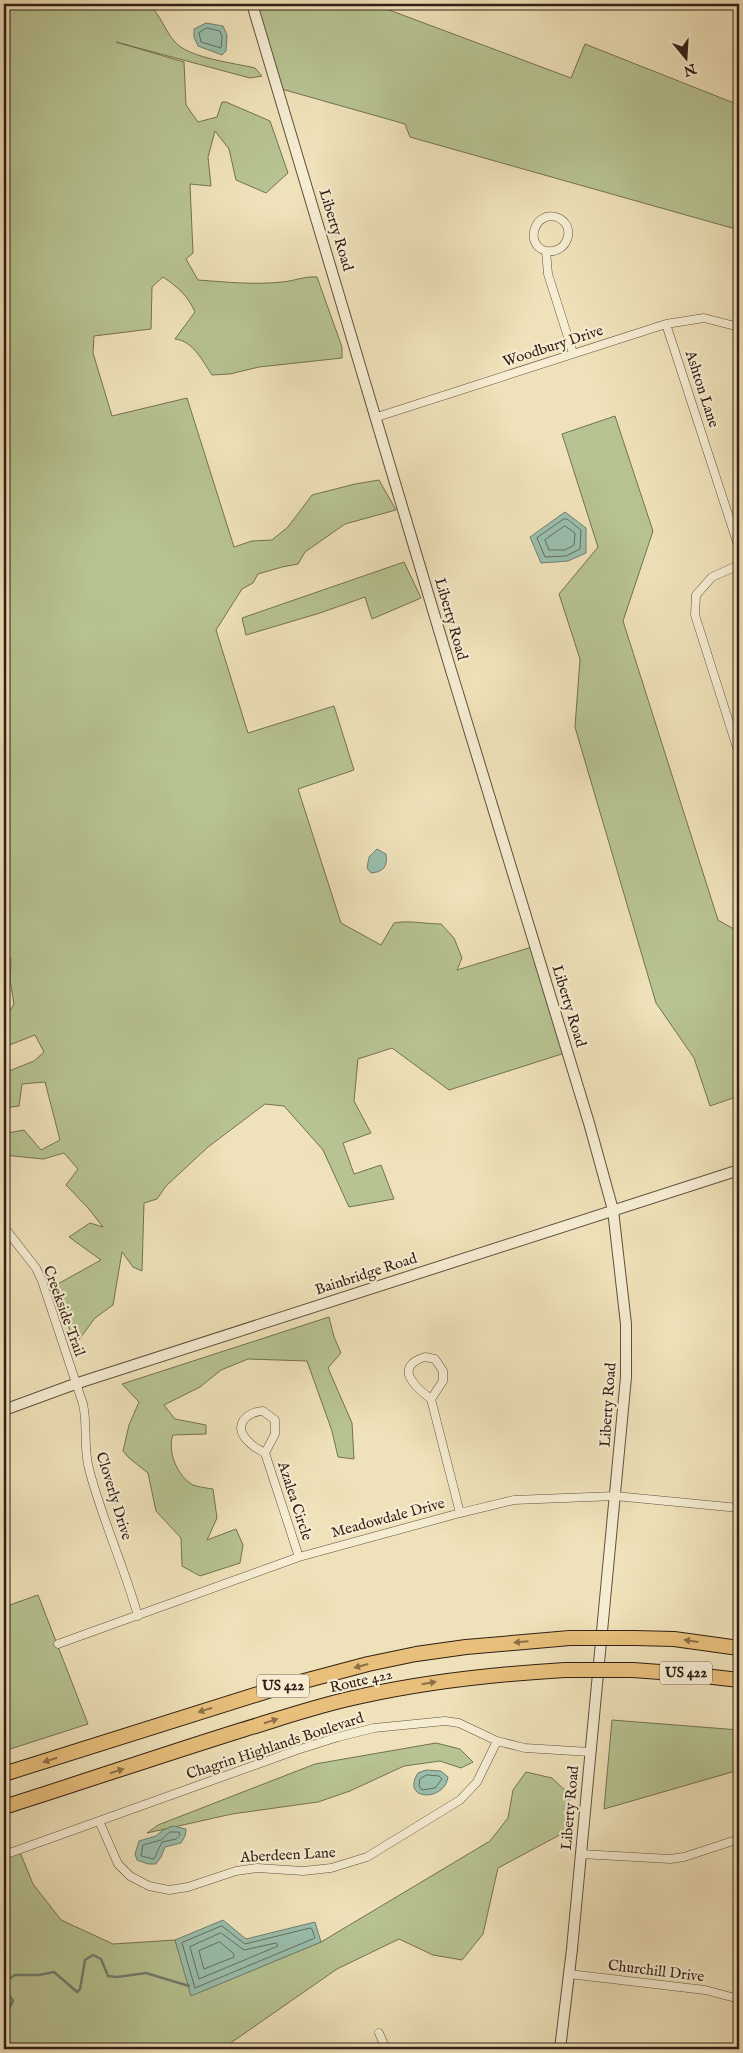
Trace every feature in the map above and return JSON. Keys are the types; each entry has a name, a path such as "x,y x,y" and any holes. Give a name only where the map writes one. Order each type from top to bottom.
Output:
{"highway":[{"name":"Route 422","path":"4,1774 274,1689 368,1664 416,1654 466,1646 570,1638 674,1639 739,1648"},
{"name":"Route 422","path":"4,1807 238,1731 361,1696 434,1682 566,1670 633,1670 739,1680"}],"street":[{"name":"Liberty Road","path":"252,4 589,1123 613,1210 626,1324 626,1377 581,1854 560,2049"},
{"path":"545,217 555,217 564,222 569,236 566,244 560,250 546,251 536,244 534,228 545,217"},
{"path":"546,251 548,274 573,353"},
{"name":"Woodbury Drive","path":"377,417 666,324 704,318 739,327"},
{"name":"Ashton Lane","path":"666,324 739,548"},
{"path":"739,565 712,577 696,595 695,614 735,730 739,754"},
{"name":"Bainbridge Road","path":"4,1410 75,1384 739,1170"},
{"name":"Creekside Trail","path":"4,1227 36,1268 42,1281 75,1384"},
{"path":"430,1399 443,1381 443,1371 435,1359 425,1357 414,1363 410,1369 409,1376 414,1387 430,1399 460,1513"},
{"name":"Cloverly Drive","path":"75,1384 86,1419 85,1442 89,1470 138,1616"},
{"name":"Azalea Circle","path":"265,1453 275,1434 275,1420 263,1411 249,1414 242,1425 242,1432 249,1442 265,1453 299,1557"},
{"name":"Meadowdale Drive","path":"58,1644 299,1557 514,1500 616,1496 739,1508"},
{"name":"Chagrin Highlands Boulevard","path":"4,1855 297,1750 374,1728 445,1721 459,1724 497,1741 540,1750 590,1752"},
{"name":"Aberdeen Lane","path":"99,1821 118,1864 130,1876 149,1886 169,1890 188,1887 236,1871 256,1868 303,1871 331,1868 367,1857 460,1800 477,1782 497,1741"},
{"path":"581,1854 670,1860 739,1839"},
{"name":"Churchill Drive","path":"569,1974 705,1990 739,1999"},
{"path":"379,2033 386,2049"}],"shaded area":[{"path":"4,4 149,4 157,13 175,42 182,48 201,56 255,68 262,76 250,78 116,42 184,62 186,105 198,122 217,117 222,102 270,121 288,173 266,193 236,180 229,149 215,131 208,157 211,186 190,184 193,253 186,259 198,280 261,283 317,277 342,347 342,358 259,367 230,374 212,375 192,347 175,339 195,312 182,292 163,277 152,287 151,329 94,336 93,353 112,416 187,398 234,547 252,541 272,540 288,527 312,495 379,480 396,510 345,524 305,552 298,564 258,574 253,583 242,589 216,630 248,733 334,706 354,770 298,789 341,923 381,945 394,923 441,924 454,938 462,958 457,970 535,946 568,1052 449,1090 392,1048 358,1059 354,1101 371,1133 343,1143 354,1174 381,1165 394,1199 349,1207 323,1150 284,1106 265,1104 208,1147 166,1186 157,1199 144,1203 142,1271 133,1267 122,1252 113,1305 95,1318 75,1345 54,1286 101,1260 69,1237 90,1223 103,1227 66,1185 78,1169 64,1153 43,1159 4,1155 8,1133 24,1130 41,1150 60,1140 45,1082 22,1084 19,1106 4,1108 4,1073 34,1061 44,1052 35,1035 7,1046 4,1051 4,1021 14,1004 10,980 11,959 4,951 4,851 8,848 4,836"},
{"path":"252,4 373,4 571,78 585,44 739,105 739,230 410,137 405,124 278,88"},
{"path":"615,416 653,531 623,621 718,920 739,932 739,1096 710,1106 694,1058 656,1003 575,727 580,659 559,594 598,547 562,434"},
{"path":"404,562 421,598 372,619 365,597 320,613 246,635 242,618"},
{"path":"329,1317 334,1337 341,1353 328,1368 352,1423 354,1459 338,1457 332,1431 307,1361 248,1359 221,1370 200,1387 164,1405 175,1419 206,1425 206,1434 173,1435 171,1448 175,1463 187,1481 195,1486 213,1489 217,1518 207,1540 236,1529 243,1545 240,1563 200,1576 182,1566 181,1538 156,1511 148,1473 123,1451 129,1425 139,1402 122,1384"},
{"path":"38,1595 88,1724 4,1751 4,1607"},
{"path":"612,1720 739,1730 739,1770 604,1809"},
{"path":"436,1743 460,1749 473,1762 461,1768 440,1761 404,1766 350,1791 318,1802 232,1814 147,1833 158,1825 315,1764"},
{"path":"526,1772 552,1778 569,1794 569,1830 498,1868 483,1934 462,1960 433,1955 399,1939 337,1969 222,2049 4,2049 4,1855 19,1850 33,1884 61,1920 113,1944 175,1940 192,1995 321,1942 490,1841 508,1818 513,1790"}],"water":[{"path":"206,23 223,26 227,35 226,51 222,55 198,46 194,37 194,29"},
{"path":"565,512 586,528 586,553 568,561 541,563 530,537"},
{"path":"377,849 386,854 386,862 382,870 371,873 367,868 369,857"},
{"path":"426,1770 441,1771 448,1777 440,1791 425,1795 415,1789 414,1782 418,1773"},
{"path":"173,1826 186,1829 181,1843 165,1847 156,1864 148,1864 137,1860 135,1854 139,1841 156,1836 163,1830"},
{"path":"223,1920 246,1939 315,1922 321,1942 191,1996 175,1940"}],"waterway":[{"path":"4,1982 15,1975 39,1975 54,1972 77,1992 80,1989 85,1960 93,1955 101,1959 108,1976 117,1977 146,1973 189,1986"},
{"path":"4,1988 13,2001 8,2011 4,2013"}]}
